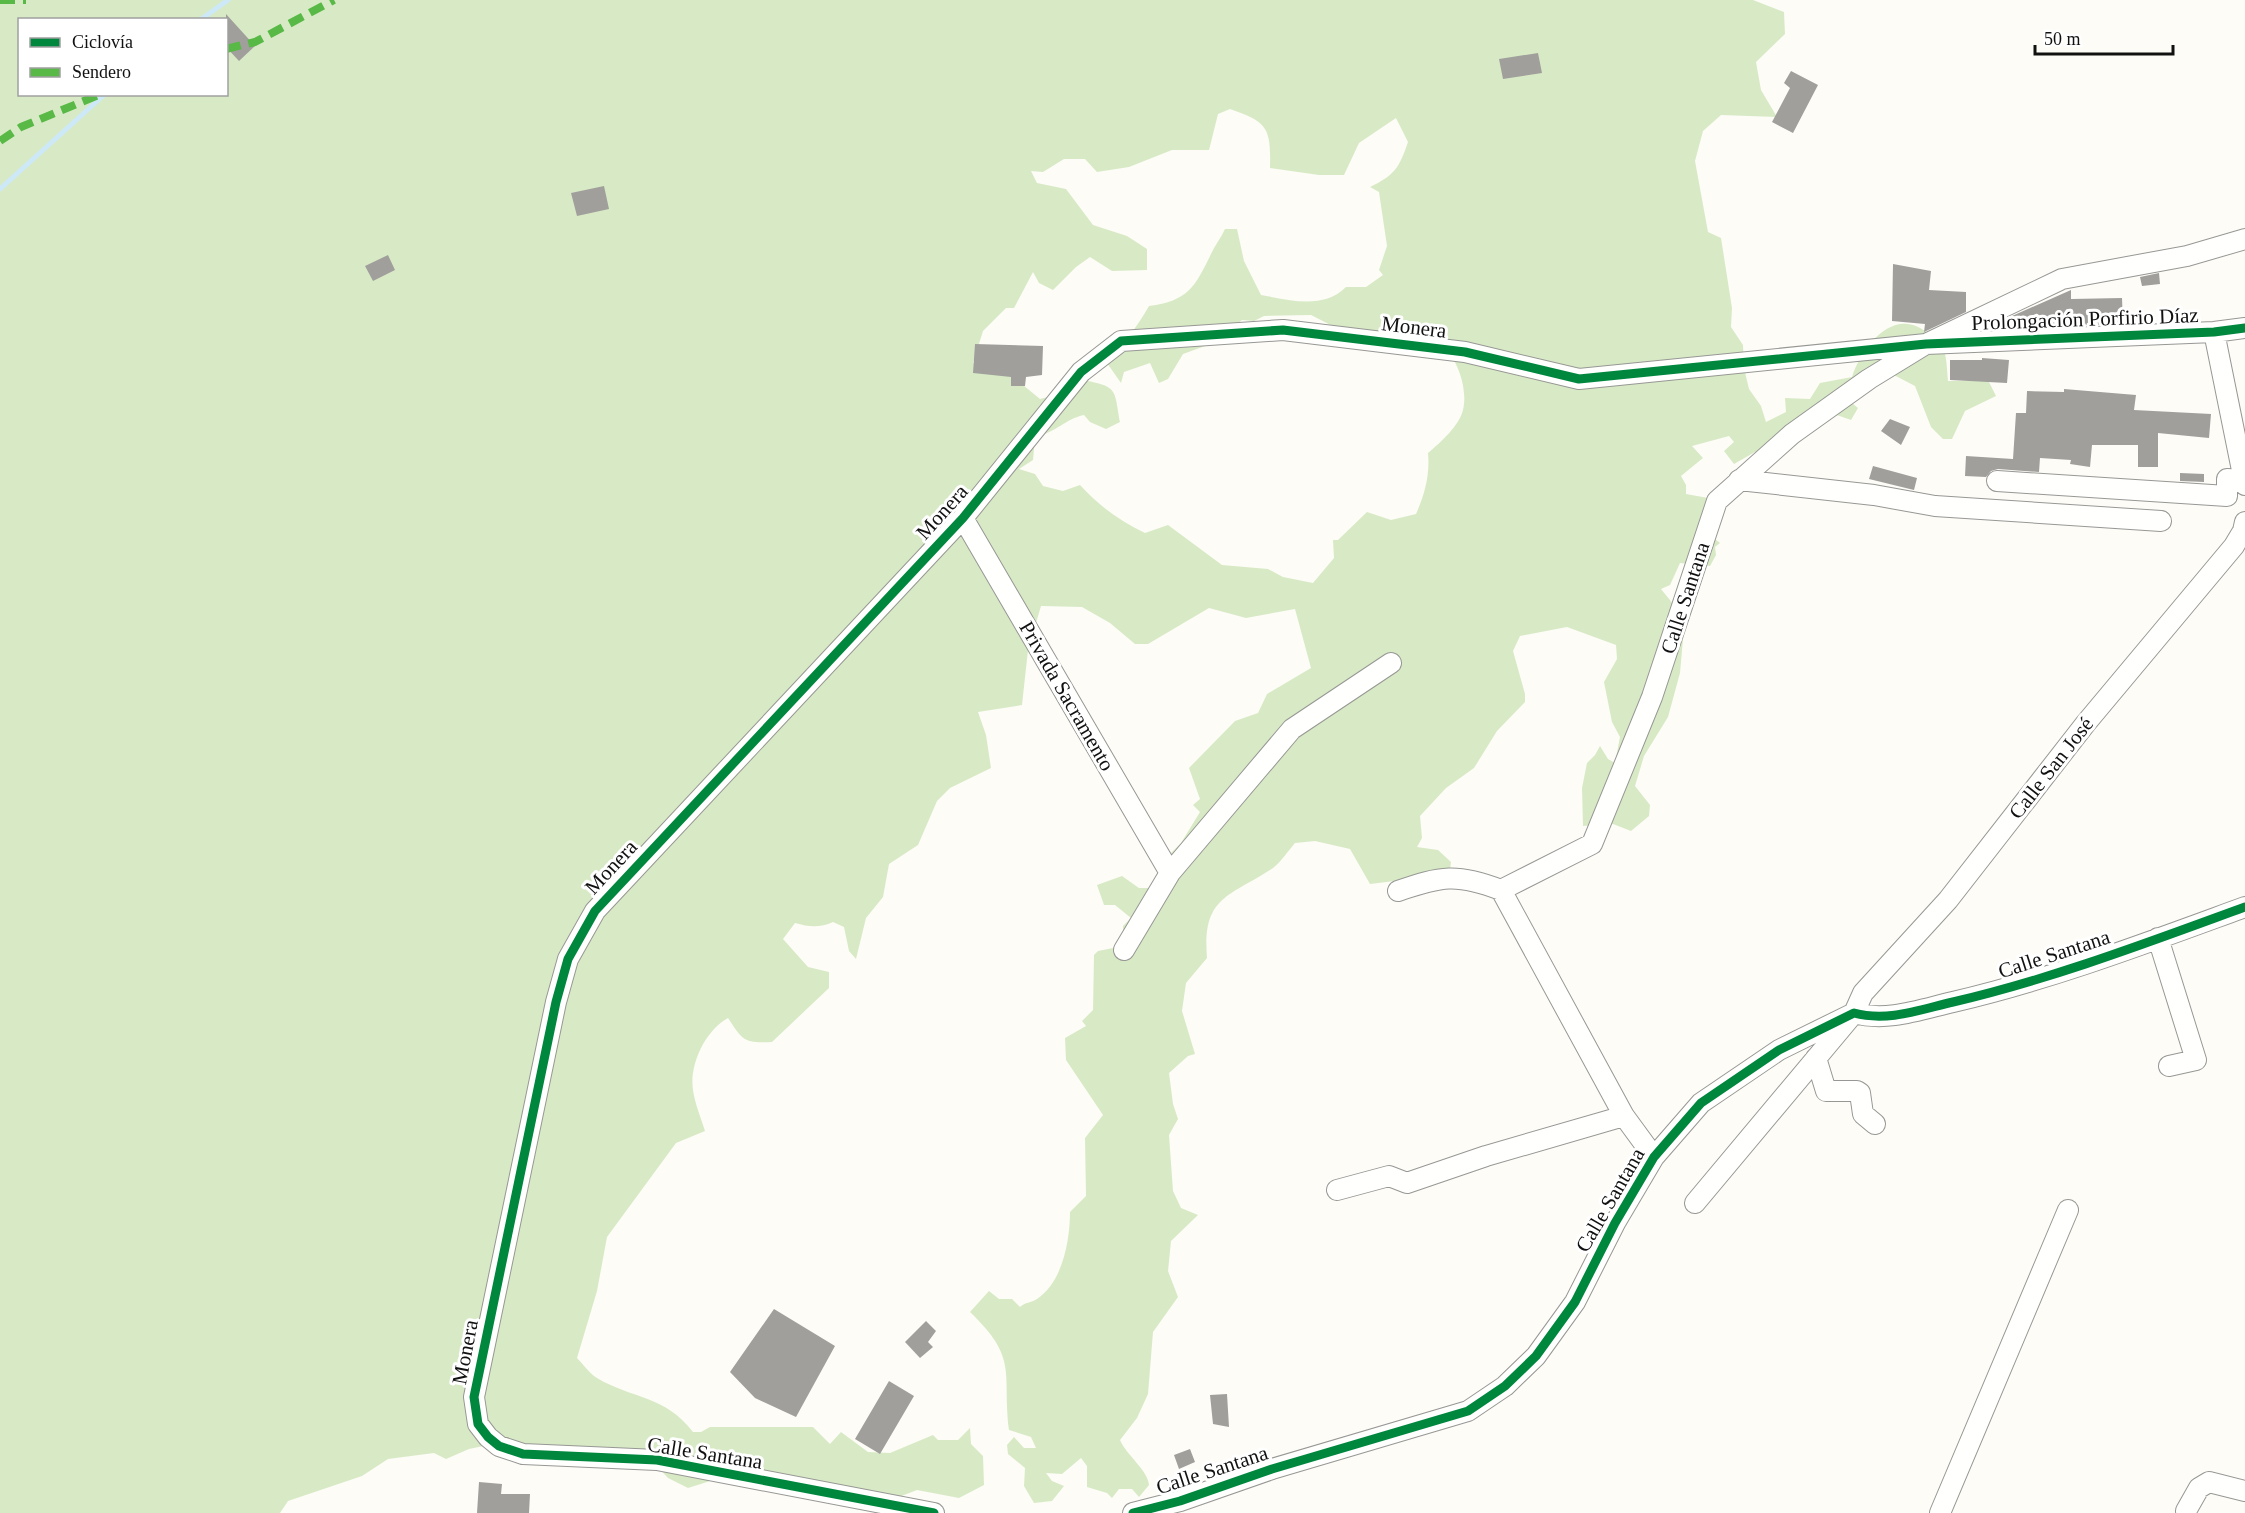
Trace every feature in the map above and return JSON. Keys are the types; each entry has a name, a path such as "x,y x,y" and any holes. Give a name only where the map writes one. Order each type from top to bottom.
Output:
{"street":[{"name":"Prolongación Porfirio Díaz","path":"1926,344 2062,279 2187,256 2245,239"},
{"name":"Prolongación Porfirio Díaz","path":"1926,344 2214,332 2245,328"},
{"name":"Monera","path":"478,1424 474,1396 556,1002 568,959 595,911 963,518 1081,372 1122,341 1283,330 1465,352 1579,379 1926,344"},
{"path":"2214,332 2238,418 2245,485"},
{"name":"Calle Santana","path":"1654,1157 1624,1116 1501,890 1592,844 1652,697 1717,501 1802,427 1926,344"},
{"path":"1997,481 2227,496 2227,479 2244,480"},
{"path":"1739,480 1874,495 1935,506 2161,521"},
{"name":"Privada Sacramento","path":"963,518 1170,873"},
{"name":"Calle San José","path":"1695,1203 1854,1013 1863,993 1948,900 2085,723 2234,546 2245,522"},
{"path":"1124,950 1170,873 1292,729 1391,663"},
{"path":"1398,891 1435,878 1472,878 1501,890"},
{"name":"Calle Santana","path":"1133,1513 1180,1501 1272,1469 1468,1411 1505,1386 1536,1356 1575,1302 1615,1222 1654,1157 1701,1103 1779,1050 1854,1013 1872,1018 1894,1016 2011,989 2245,907"},
{"path":"2158,938 2196,1060 2169,1066"},
{"path":"1816,1058 1826,1091 1857,1091 1860,1093 1863,1114 1875,1124"},
{"path":"1337,1190 1389,1176 1407,1183 1486,1156 1624,1116"},
{"path":"1940,1513 2068,1210"},
{"name":"Calle Santana","path":"478,1424 499,1446 523,1454 657,1460 934,1513"},
{"path":"2186,1511 2199,1488 2209,1482 2245,1491"}],"green space":[{"path":"0,0 1753,0 1784,12 1785,34 1756,62 1761,90 1777,117 1721,115 1703,131 1695,161 1708,232 1721,238 1732,308 1731,327 1743,345 1744,368 1749,389 1761,406 1766,422 1786,412 1785,398 1810,399 1820,383 1852,377 1863,353 1872,342 1882,332 1893,326 1904,324 1917,326 1942,346 1948,381 1972,381 1983,370 1996,396 1965,411 1952,439 1943,439 1931,427 1915,386 1890,373 1852,403 1858,408 1851,420 1834,414 1791,447 1755,452 1734,464 1724,451 1734,442 1729,436 1692,446 1703,458 1681,476 1686,485 1686,494 1708,498 1715,539 1720,543 1715,547 1716,555 1710,566 1680,563 1670,585 1661,589 1678,610 1684,628 1680,673 1668,717 1644,756 1635,786 1650,805 1649,816 1631,831 1613,824 1583,826 1582,788 1587,763 1600,746 1608,759 1615,763 1620,737 1612,722 1604,682 1617,659 1616,645 1567,627 1520,636 1513,651 1525,694 1525,702 1497,731 1474,768 1446,788 1420,816 1422,838 1417,847 1438,850 1451,862 1450,870 1436,876 1370,884 1350,849 1315,841 1295,843 1273,868 1231,893 1214,910 1209,922 1207,958 1186,983 1182,1011 1195,1054 1188,1056 1169,1073 1173,1104 1178,1119 1169,1135 1173,1191 1181,1208 1198,1215 1171,1241 1168,1271 1178,1297 1153,1332 1148,1394 1137,1418 1120,1440 1148,1479 1149,1485 1139,1497 1132,1489 1119,1489 1112,1498 1107,1493 1087,1487 1087,1466 1081,1458 1062,1474 1046,1473 1052,1481 1064,1486 1052,1501 1034,1503 1024,1486 1025,1468 1008,1454 1007,1445 1014,1437 1024,1448 1036,1448 1031,1437 1009,1430 1007,1380 1002,1355 996,1342 970,1312 989,1291 999,1299 1012,1299 1020,1307 1037,1299 1046,1291 1059,1271 1063,1259 1070,1212 1086,1196 1085,1138 1103,1115 1066,1060 1065,1038 1086,1026 1082,1021 1093,1010 1094,955 1098,951 1123,946 1123,926 1131,918 1115,905 1104,905 1097,885 1122,876 1139,888 1152,888 1160,876 1160,864 1181,843 1200,812 1193,805 1200,799 1189,768 1235,721 1258,713 1267,694 1311,668 1295,609 1246,618 1209,608 1148,644 1135,644 1110,623 1082,607 1041,606 1028,650 1022,705 978,712 986,735 991,768 950,788 937,801 918,845 889,864 883,897 866,918 856,959 849,951 844,927 833,922 814,926 795,923 783,939 808,967 829,972 829,988 772,1042 755,1042 745,1039 737,1032 728,1018 720,1023 706,1039 701,1049 692,1080 695,1100 705,1131 676,1143 607,1237 597,1291 577,1358 597,1378 660,1404 682,1420 693,1432 701,1432 710,1427 813,1427 830,1444 841,1432 868,1452 890,1453 933,1435 938,1440 958,1440 970,1428 971,1444 983,1456 984,1485 959,1498 917,1490 891,1500 726,1476 688,1488 668,1478 657,1466 535,1449 512,1440 469,1449 446,1459 434,1453 388,1459 362,1476 288,1501 280,1513 0,1513","holes":["1230,109 1243,114 1265,128 1270,144 1270,168 1319,175 1344,175 1359,143 1396,118 1408,142 1405,151 1395,170 1385,179 1370,187 1379,192 1387,246 1379,270 1383,275 1366,287 1346,287 1327,299 1316,301 1294,301 1261,295 1244,261 1237,229 1225,229 1195,284 1182,296 1162,304 1149,306 1130,336 1107,363 1121,383 1124,372 1150,363 1159,383 1168,379 1183,354 1216,342 1242,320 1254,321 1264,316 1311,315 1354,337 1379,345 1386,353 1392,339 1410,329 1432,336 1440,342 1453,359 1464,390 1463,410 1458,422 1428,453 1426,484 1416,514 1391,520 1367,512 1338,540 1333,540 1334,558 1313,583 1283,577 1268,569 1222,565 1168,525 1145,533 1127,523 1102,506 1080,485 1063,491 1043,486 1035,474 1019,469 1033,460 1035,437 1084,415 1090,422 1106,429 1120,422 1115,396 1109,387 1083,380 1056,395 1040,399 1007,372 973,363 983,331 1006,308 1014,308 1033,272 1039,283 1053,290 1076,267 1090,257 1112,271 1147,270 1147,249 1127,236 1093,225 1066,189 1037,183 1031,171 1043,172 1064,159 1085,159 1097,172 1129,167 1172,150 1209,150 1218,114"]}],"building":[{"path":"226,14 255,46 239,61 228,49 228,18"},
{"path":"1538,53 1542,73 1503,79 1499,59"},
{"path":"1791,71 1818,85 1793,133 1772,122 1790,88 1784,83"},
{"path":"604,186 609,209 577,216 571,193"},
{"path":"388,255 395,270 373,281 365,266"},
{"path":"1893,264 1931,271 1929,290 1966,292 1966,312 1924,332 1925,324 1892,321"},
{"path":"2159,273 2160,284 2142,286 2140,277"},
{"path":"2071,290 2071,299 2122,298 2123,324 2038,327 2038,317 2013,327 2012,316"},
{"path":"975,344 1043,346 1042,375 1026,377 1025,386 1011,386 1011,377 973,373"},
{"path":"1982,358 2009,360 2007,383 1950,380 1950,360 1982,360"},
{"path":"2064,389 2136,395 2134,410 2211,414 2209,438 2158,433 2158,467 2138,467 2138,445 2092,445 2090,467 2070,464 2071,460 2040,458 2039,472 1998,469 1991,471 1986,477 1965,476 1966,456 2013,459 2016,413 2026,413 2027,391 2064,392"},
{"path":"1890,419 1910,427 1901,445 1881,431"},
{"path":"1873,466 1917,478 1914,490 1869,479"},
{"path":"2180,473 2204,474 2204,482 2180,481"},
{"path":"774,1309 835,1346 796,1417 755,1398 730,1372"},
{"path":"926,1321 936,1331 928,1342 933,1347 920,1358 905,1342"},
{"path":"889,1381 914,1396 880,1454 855,1439"},
{"path":"1227,1394 1229,1427 1213,1424 1210,1395"},
{"path":"1190,1449 1195,1462 1179,1469 1174,1455"},
{"path":"479,1482 502,1484 501,1494 530,1494 529,1513 477,1513"}],"waterway":[{"path":"203,18 228,0"},
{"path":"0,189 103,96"}],"marked path":[{"path":"0,0 26,0"},
{"path":"228,49 255,42 334,0"},
{"path":"0,141 21,127 96,96"}],"cycle path":[{"path":"934,1513 657,1460 523,1454 499,1446 488,1437 478,1424 474,1397 556,1002 568,959 595,911 963,518 1081,372 1121,341 1283,330 1465,352 1579,379 1926,344 2214,332 2245,328"},
{"path":"1133,1513 1180,1501 1272,1469 1468,1411 1505,1386 1536,1356 1575,1302 1615,1223 1654,1157 1701,1103 1779,1050 1854,1013 1891,1016 1990,993 2100,959 2245,907"}]}
